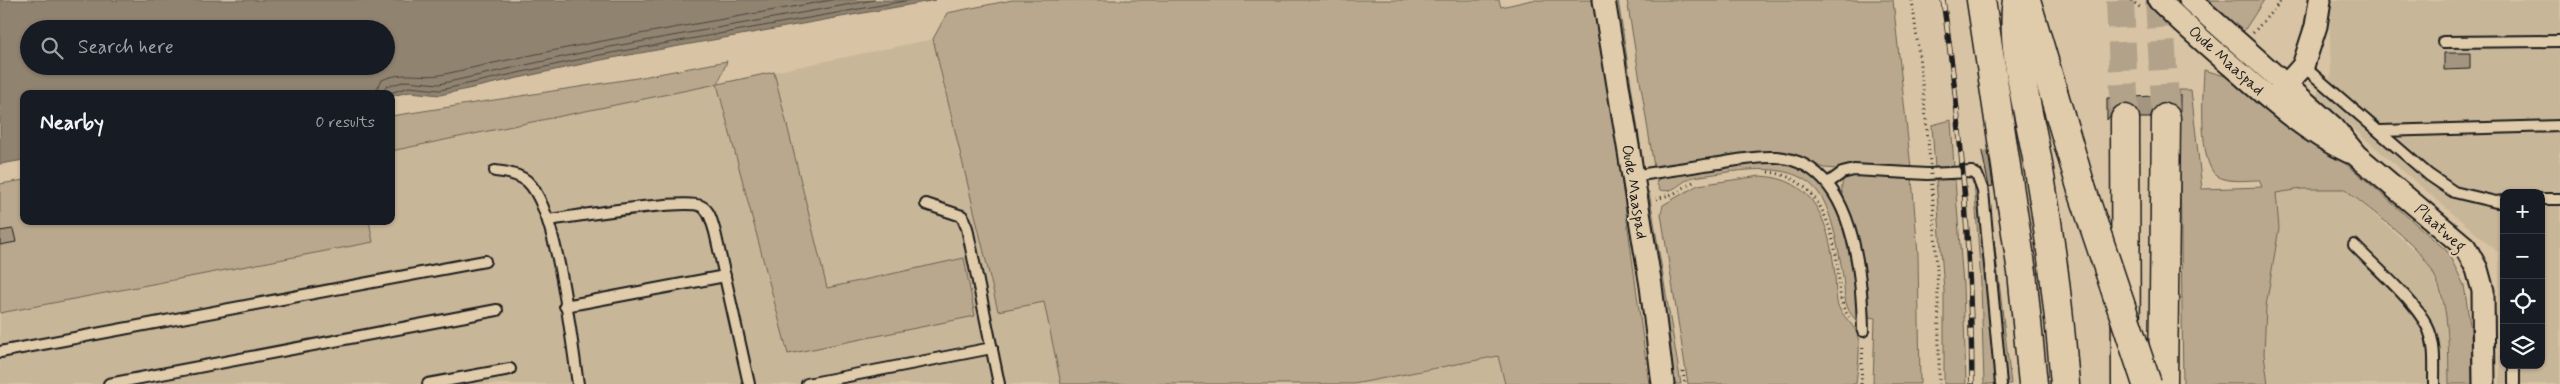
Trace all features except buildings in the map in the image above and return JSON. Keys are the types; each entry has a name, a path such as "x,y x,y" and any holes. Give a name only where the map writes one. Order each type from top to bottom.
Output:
{"highway":[{"path":"1981,0 2022,272 2033,384"},
{"path":"2017,0 2016,40 2039,171 2060,315 2065,384"},
{"path":"2026,0 2082,190 2147,384"},
{"path":"2124,118 2126,384"},
{"path":"2163,384 2166,118"}],"street":[{"name":"Oude Maaspad","path":"1604,0 1650,286 1663,384"},
{"name":"Oude Maaspad","path":"2159,0 2272,101"},
{"name":"Oude Maaspad","path":"2190,0 2287,85"},
{"path":"2272,101 2304,66 2316,26 2320,0"},
{"name":"Plaatweg","path":"2287,85 2333,127 2356,155 2465,247 2477,269 2483,291 2484,384"},
{"name":"Plaatweg","path":"2272,101 2322,139 2356,155"}],"lane":[{"path":"2443,42 2560,41"},
{"path":"2304,66 2429,175 2454,192 2500,202"},
{"path":"2380,131 2560,126"},
{"path":"1631,176 1754,158 1777,157 1806,166 1828,183 1843,212 1854,246 1861,289 1864,331"},
{"path":"1828,183 1842,173 1854,170 1950,174 1972,172 1977,175 1982,191 2000,384"},
{"path":"495,171 513,174 527,181 540,198 548,220 578,384"},
{"path":"2545,199 2560,199"},
{"path":"548,220 693,204 703,207 710,215 749,384"},
{"path":"926,204 962,216 967,228 1000,384"},
{"path":"2354,245 2416,309 2428,327 2433,347 2434,384"},
{"path":"0,352 485,260"},
{"path":"565,306 725,276"},
{"path":"109,384 497,310"},
{"path":"807,384 992,348"},
{"path":"428,384 510,369"},
{"path":"2514,369 2514,384"}],"path":[{"path":"1912,0 1927,112 1936,230 1939,296 1939,384"},
{"path":"1761,172 1777,173 1793,179 1808,189 1818,202 1826,219 1834,246 1842,307 1850,318 1864,331 1861,384"},
{"path":"1655,199 1673,194 1698,180"}],"shaded area":[{"path":"1012,0 1499,0 1501,7 1532,0 1593,0 1609,87 1649,384 1505,384 1498,356 1354,384 1061,384 1044,302 998,311 933,39 947,13"},
{"path":"1614,0 1618,0 1642,157 1639,156"},
{"path":"1627,0 1893,0 1911,168 1857,165 1838,169 1824,168 1789,154 1770,151 1654,167"},
{"path":"2202,0 2264,0 2242,34"},
{"path":"2331,0 2560,0 2560,384 2500,384 2499,253 2315,96 2331,77 2329,4"},
{"path":"933,39 998,311 1044,302 1061,384 0,384 0,312 373,242 370,225 395,225 395,150"},
{"path":"727,61 718,84 774,72 827,288 964,258 975,316 788,354 717,84 395,150 395,115 637,78"},
{"path":"2204,70 2232,78 2355,171 2447,251 2464,285 2471,332 2472,384 2449,384 2448,335 2443,301 2439,286 2423,257 2397,231 2345,189 2302,189 2276,193 2279,228 2266,306 2264,354 2268,384 2183,384 2179,90 2191,90 2202,189 2262,187 2259,180 2227,180 2217,176 2211,169 2204,143"},
{"path":"1951,120 1954,168 1935,169 1932,125"},
{"path":"1765,162 1786,165 1803,171 1817,181 1827,194 1842,226 1847,244 1856,292 1856,320 1846,303 1840,256 1828,211 1821,196 1800,177 1787,172 1773,170 1743,170 1694,177 1665,191 1660,190 1656,182 1660,178"},
{"path":"1855,174 1912,178 1918,254 1920,384 1873,384 1875,318 1869,317 1866,281 1857,232 1842,193 1845,177"},
{"path":"1760,176 1778,179 1794,185 1806,194 1815,205 1822,219 1828,234 1835,271 1837,302 1857,334 1859,352 1856,384 1688,384 1661,214 1663,205 1698,185"},
{"path":"1936,179 1955,180 1963,285 1966,384 1944,384 1944,291"},
{"path":"1974,180 1977,182 1995,384 1984,384 1981,284"},
{"path":"20,181 20,225 370,225 373,242 0,313 0,184"},
{"path":"1988,189 2011,384 2005,384"},
{"path":"2302,189 2345,189 2423,257 2433,272 2446,313 2449,384 2268,384 2264,354 2266,306 2279,228 2276,193"},
{"path":"1649,192 1681,384 1675,384 1645,196"},
{"path":"1498,356 1505,384 1354,384"}],"water":[{"path":"0,0 936,0 601,60 440,95 410,92 395,95 395,90 20,90 20,161 0,164"}],"tunnel":[{"path":"2120,0 2125,119"},
{"path":"2159,0 2166,118"}],"railway":[{"path":"1943,0 1950,48 1964,192 1970,288 1972,384"}]}
